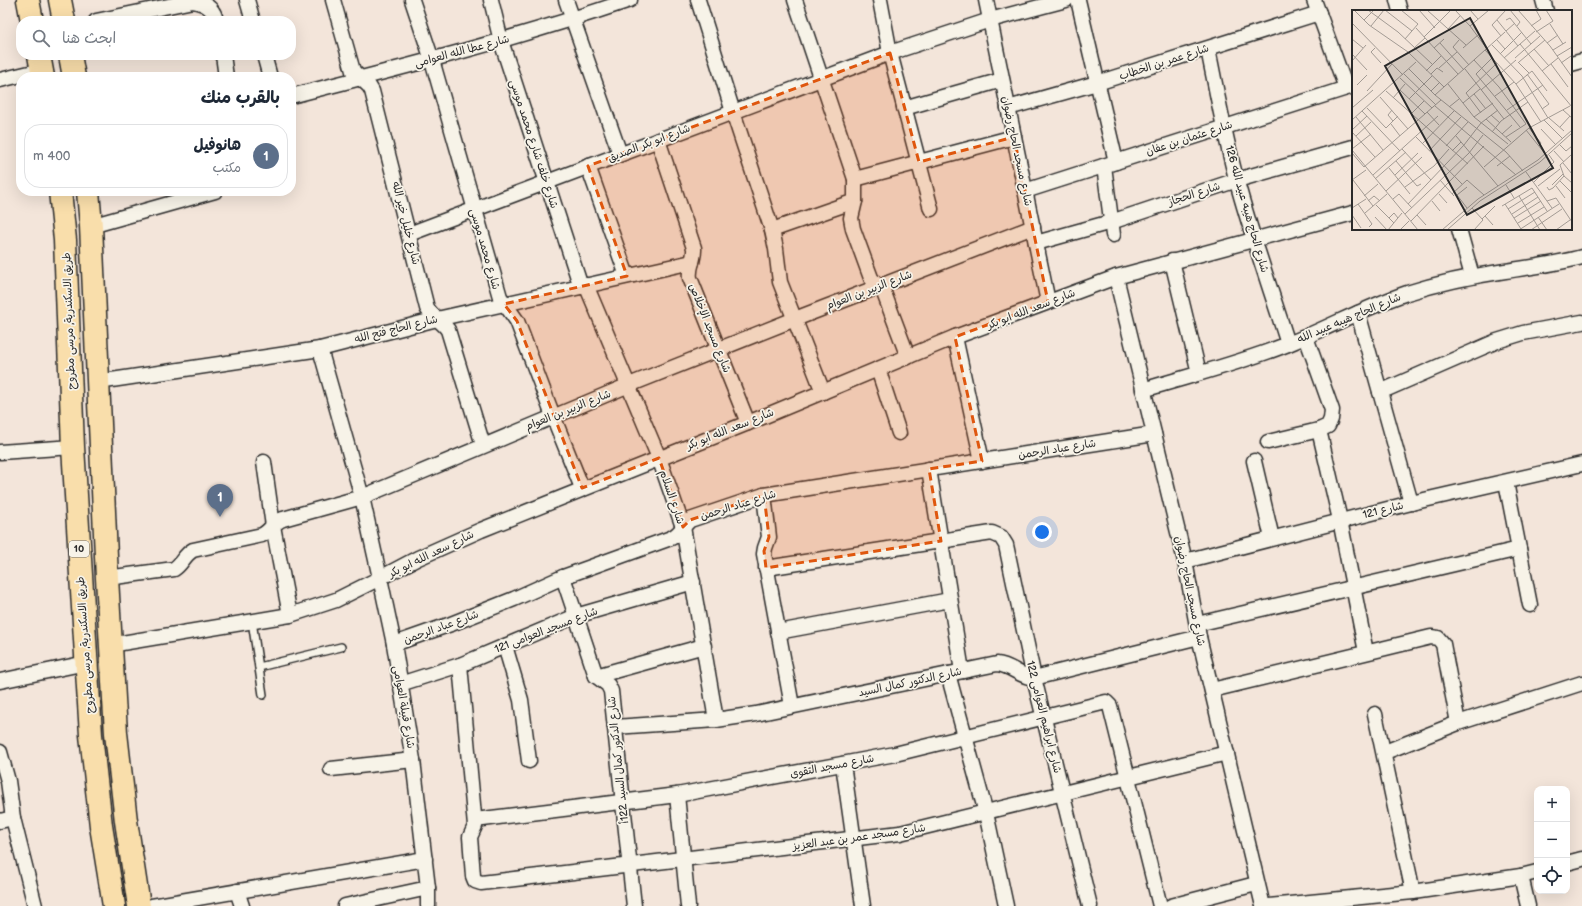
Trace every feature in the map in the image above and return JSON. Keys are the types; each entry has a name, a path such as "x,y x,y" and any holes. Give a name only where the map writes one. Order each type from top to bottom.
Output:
{"main road":[{"path":"28,0 31,16"},
{"path":"60,0 63,16"},
{"path":"71,60 73,72"},
{"name":"طريق الاسكندرية, مرسى مطروح","path":"61,196 65,240 73,447 91,735 101,826 114,906"},
{"name":"10","path":"88,196 110,645 116,734 126,821 139,906"}],"street":[{"path":"247,0 252,16"},
{"name":"شارع خليل خير الله","path":"333,0 353,72 369,86 372,91 428,308 436,319 442,322 448,330 483,445"},
{"name":"شارع محمد موسى","path":"412,0 432,60 500,297 517,321 582,488"},
{"name":"شارع خلف شارع محمد موسى","path":"491,0 501,41 547,182 584,286"},
{"path":"566,0 620,154"},
{"name":"شارع عطا الله العوامى","path":"296,95 501,41 573,20 630,0"},
{"path":"698,0 772,230 780,282 823,392"},
{"path":"795,0 856,179 851,218 853,229 871,278 884,293 908,357"},
{"path":"880,0 890,53 931,208"},
{"name":"شارع مسجد الحاج رضوان","path":"986,0 1048,302"},
{"name":"شارع ابو بكر الصديق","path":"409,234 890,53 990,20 1066,0"},
{"path":"1078,0 1097,84 1110,164 1112,228"},
{"path":"1397,0 1400,10"},
{"path":"1543,0 1546,10"},
{"path":"120,16 193,1 207,5 212,10 214,16"},
{"path":"1316,7 1350,87"},
{"name":"شارع عمر بن الخطاب","path":"1008,108 1097,84 1208,48 1316,7"},
{"name":"شارع الحاج هيبه عبيد الله 126","path":"1208,48 1224,127 1237,180 1253,239 1288,344"},
{"path":"223,60 225,72"},
{"path":"265,60 269,72"},
{"path":"1572,64 1582,60"},
{"path":"25,72 41,67"},
{"path":"0,80 16,75"},
{"path":"904,108 1002,80"},
{"name":"شارع عثمان بن عفان","path":"1025,191 1350,87"},
{"path":"856,179 1014,137"},
{"name":"شارع مسجد الإخلاص","path":"658,140 694,248 692,262 689,267 690,278 748,423"},
{"name":"شارع الحجاز","path":"1036,243 1112,228 1237,180 1352,148"},
{"path":"588,166 627,276"},
{"path":"91,226 197,196"},
{"path":"772,230 854,201"},
{"name":"شارع سعد الله ابو بكر","path":"110,645 290,615 336,600 418,558 582,488 748,423 955,337 1116,277 1352,213"},
{"name":"شارع الزبير بن العوام","path":"107,578 170,570 178,567 189,552 262,535 278,521 283,519 362,497 483,445 718,349 1033,227"},
{"path":"1459,230 1472,276"},
{"name":"شارع الحاج هيبه عبيد الله","path":"1143,390 1241,362 1288,344 1380,303 1408,293 1472,276 1540,267 1582,257"},
{"path":"1172,261 1199,373"},
{"name":"شارع الحاج فتح الله","path":"98,382 320,349 436,319 692,262"},
{"name":"شارع مسجد الحاج رضوان","path":"1116,277 1186,561 1198,630 1256,884 1263,906"},
{"name":"شارع السلام","path":"584,286 629,385 659,458 683,526 716,720"},
{"path":"1358,313 1411,503"},
{"path":"1380,392 1497,341 1523,333 1582,322"},
{"path":"1268,442 1319,430 1328,426 1331,419 1332,410 1306,336"},
{"path":"955,337 982,461"},
{"name":"شارع قبيلة العوامى","path":"320,349 362,497 394,644 413,760 428,888 428,906"},
{"path":"878,369 899,433"},
{"path":"1319,430 1340,520 1366,652"},
{"name":"شارع عباد الرحمن","path":"394,644 451,624 514,599 563,577 671,538 678,534 683,526 690,520 764,495 1154,434"},
{"path":"0,452 73,447"},
{"path":"1254,461 1272,538"},
{"path":"264,462 273,526 290,615"},
{"name":"شارع 121","path":"1186,561 1340,520 1582,464"},
{"path":"929,469 950,600 955,673 965,736 986,813 1006,906"},
{"path":"1506,482 1530,605"},
{"path":"764,495 769,537 764,551 766,568 792,706"},
{"name":"شارع ابراهيم العوامى 122","path":"941,541 992,533 1001,537 1006,545 1043,717 1090,906"},
{"path":"766,568 941,541"},
{"path":"1034,678 1198,630 1353,588 1519,549"},
{"name":"شارع الدكتور كمال السيد 122أ","path":"563,577 596,676 610,688 634,906"},
{"name":"شارع مسجد العوامى 121","path":"400,684 460,665 576,616 693,582"},
{"path":"778,632 950,600"},
{"path":"1212,690 1422,638 1438,638 1443,644 1446,652 1458,723"},
{"path":"505,646 521,700 529,762"},
{"path":"596,676 704,646"},
{"path":"0,681 86,663"},
{"path":"460,665 475,820"},
{"name":"شارع الدكتور كمال السيد","path":"615,727 716,720 756,714 992,665 1002,665 1013,669 1020,675 1034,678"},
{"path":"1385,752 1458,723 1582,683"},
{"name":"شارع مسجد التقوى","path":"475,820 677,795 843,764 895,754 1104,702 1108,703 1128,778"},
{"path":"1376,714 1413,892"},
{"path":"0,752 8,781 7,820 35,906"},
{"name":"شارع مسجد عمر بن عبد العزيز","path":"475,820 475,826 470,841 473,876 476,881 484,884 853,840 900,833 1227,753"},
{"path":"331,769 413,760"},
{"path":"843,764 862,906"},
{"path":"1128,778 1160,906"},
{"path":"677,795 688,906"},
{"path":"152,906 425,859"},
{"path":"1570,862 1582,859"},
{"path":"1269,906 1413,892 1534,873"},
{"path":"1521,876 1528,906"},
{"path":"1171,906 1256,884"},
{"path":"345,906 428,888"},
{"path":"237,891 242,906"}],"lane":[{"path":"252,621 263,696"},
{"path":"259,668 341,647"}],"highlighted area":[{"path":"890,53 919,162 1014,137 1048,302 955,337 982,461 929,469 941,541 766,568 764,551 769,537 764,495 690,520 683,527 659,458 582,488 517,321 504,304 627,276 588,166"}],"place":[{"name":"هانوفيل","path":"220,517"}]}
